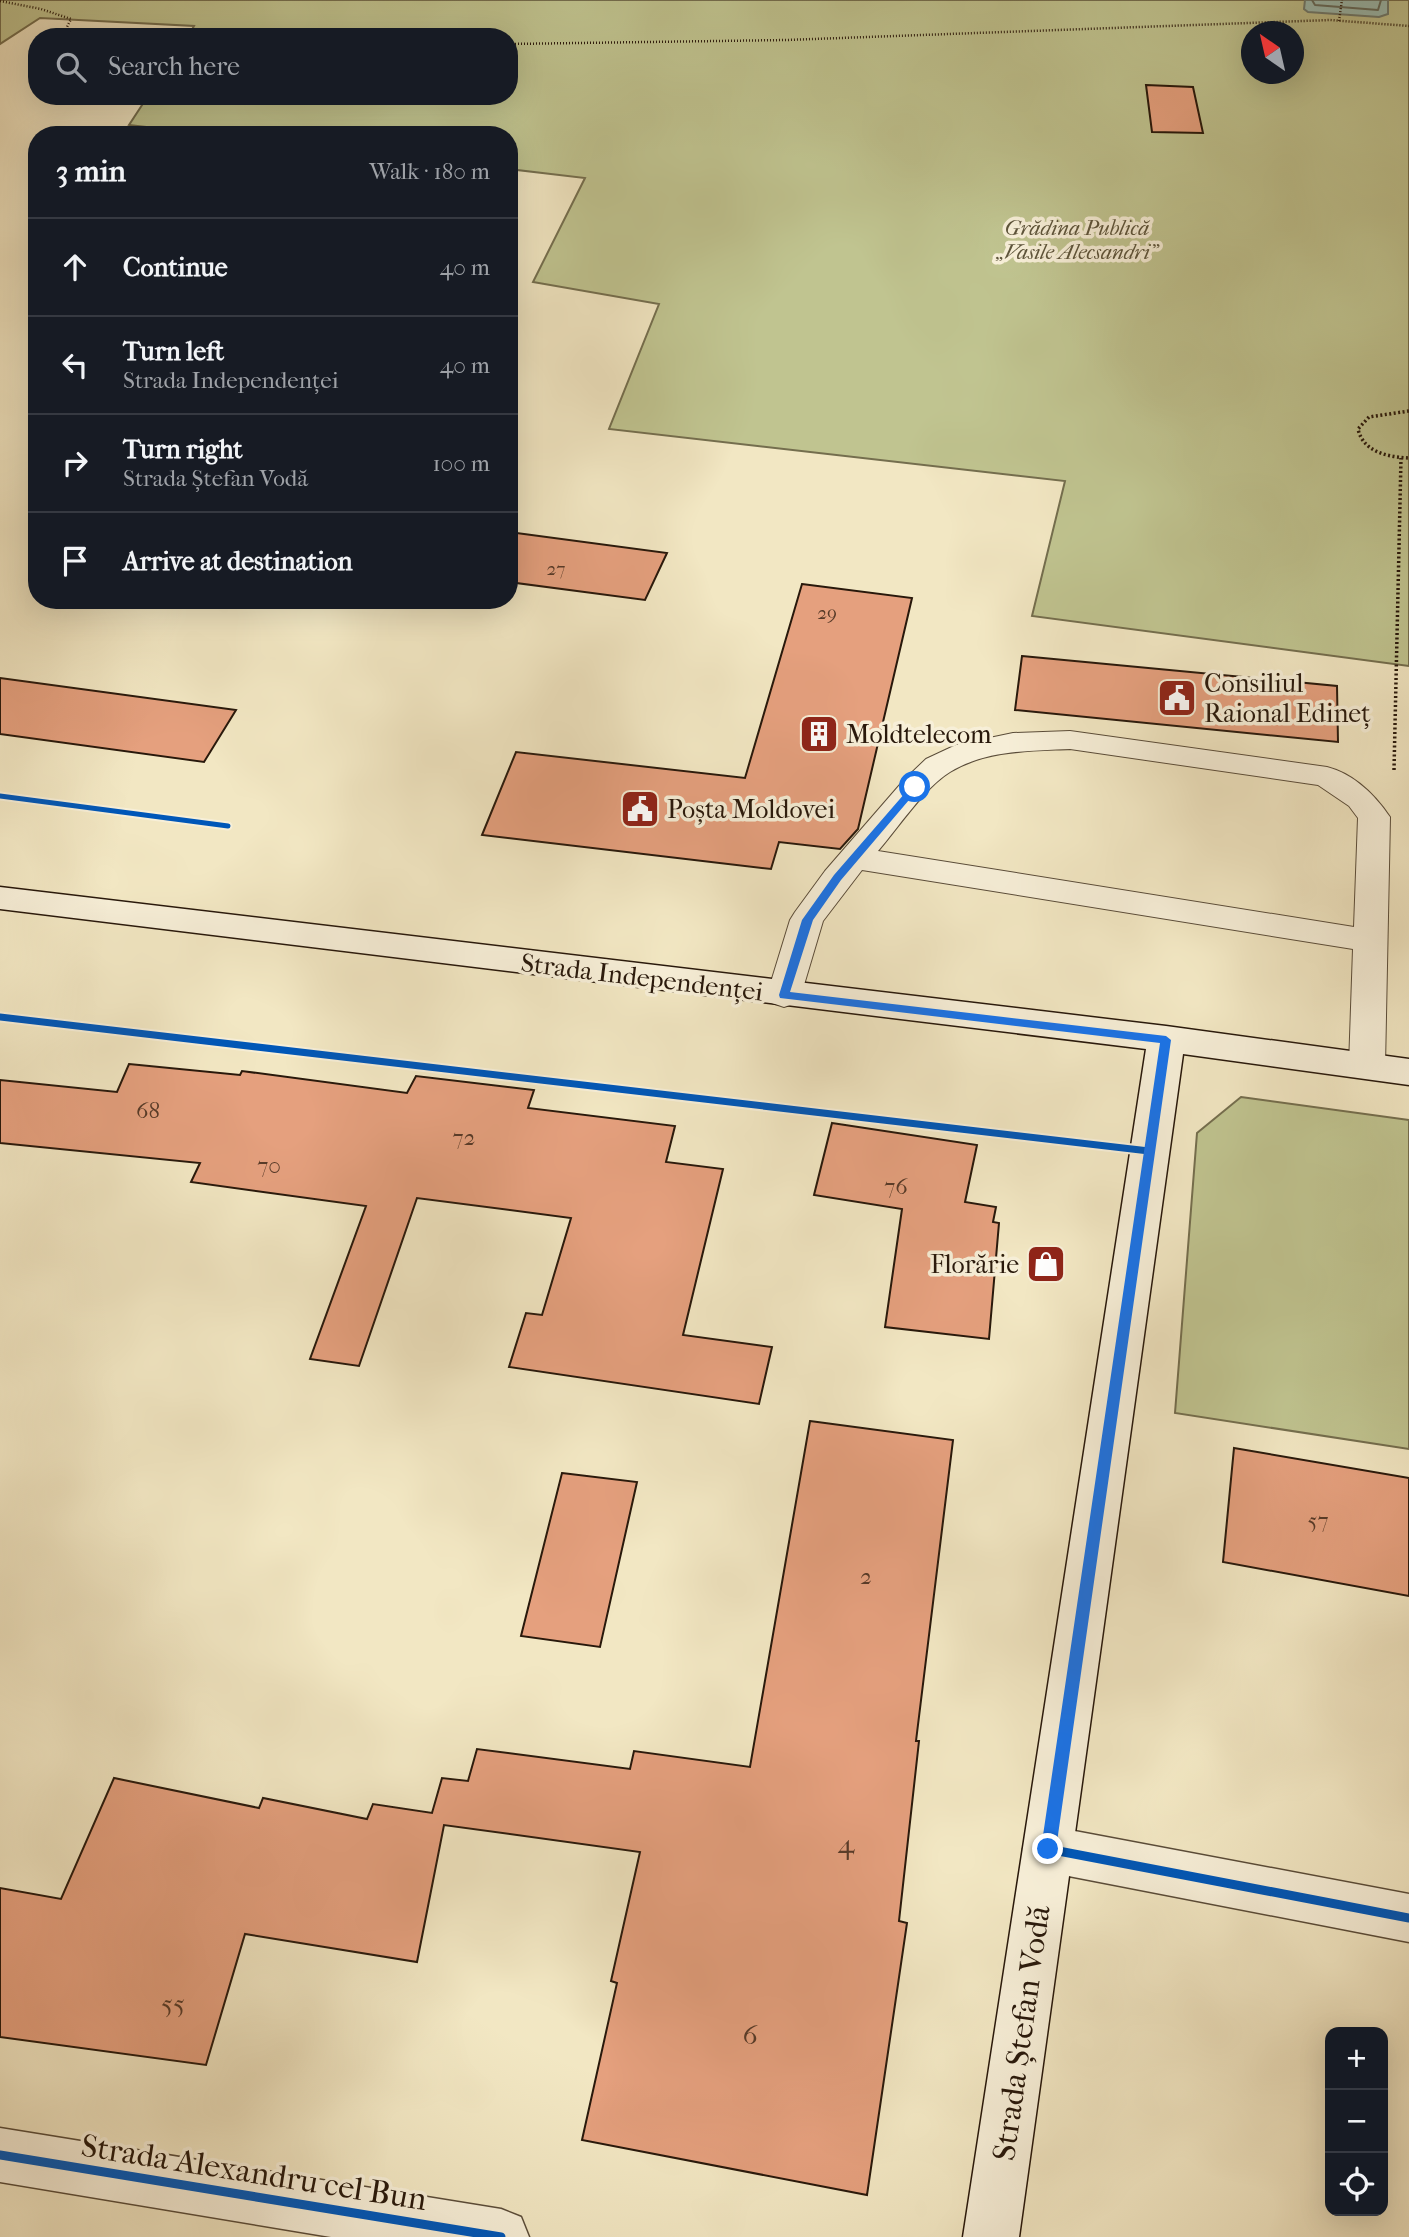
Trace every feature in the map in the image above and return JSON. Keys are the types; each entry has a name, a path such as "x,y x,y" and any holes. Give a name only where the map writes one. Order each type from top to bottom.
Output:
{"main road":[{"name":"Strada Independenței","path":"0,898 1409,1072"},
{"name":"Strada Ștefan Vodă","path":"991,2237 1166,1040"},
{"path":"1048,1849 1409,1918"},
{"name":"Strada Alexandru cel Bun","path":"0,2155 501,2237"}],"lane":[{"path":"784,995 807,920 837,878 915,787 937,766 967,752 1013,742 1070,740 1327,777 1360,799 1374,817 1367,1066"},
{"path":"855,858 1370,941"}],"path":[{"path":"1339,21 1342,0"},
{"path":"0,1 41,9 71,19 66,28"},
{"path":"518,44 786,40 867,35 1339,21 1409,26"},
{"path":"1409,411 1369,416 1357,429 1363,443 1373,449 1409,458"},
{"path":"1394,777 1401,458"}],"green space":[{"name":"Grădina Publică „Vasile Alecsandri”","path":"0,0 1409,0 1409,666 1032,616 1065,481 609,429 659,304 533,282 585,178 518,170 518,126 129,125 142,105 518,105 518,28 193,28 194,26 40,18 0,44"},
{"path":"1241,1097 1409,1120 1409,1449 1175,1413 1197,1133"}],"water":[{"path":"1305,0 1388,0 1388,14 1379,17 1308,12 1304,9"}],"building":[{"path":"1146,85 1193,87 1203,133 1152,132"},
{"path":"518,533 667,553 645,600 518,583"},
{"path":"802,584 912,598 858,829 840,849 779,842 771,869 482,835 516,752 745,778"},
{"name":"Consiliul Raional Edineț","path":"1022,656 1337,686 1338,742 1015,710"},
{"path":"0,678 236,710 204,762 0,734"},
{"path":"129,1064 240,1075 242,1071 407,1093 416,1076 534,1090 528,1108 675,1126 666,1162 723,1169 683,1335 772,1347 759,1404 509,1367 526,1313 542,1315 571,1218 417,1198 359,1366 310,1359 366,1206 191,1182 200,1163 0,1143 0,1080 117,1092"},
{"path":"832,1123 977,1145 965,1202 996,1207 993,1222 999,1223 989,1339 885,1327 902,1209 814,1195"},
{"path":"810,1421 953,1440 916,1741 919,1741 899,1921 907,1923 867,2195 582,2140 617,1983 611,1981 640,1852 444,1825 417,1962 245,1934 206,2065 0,2037 0,1888 61,1899 114,1778 259,1808 263,1798 367,1819 373,1804 432,1813 442,1778 468,1781 477,1749 630,1769 634,1751 750,1767"},
{"path":"1234,1448 1409,1478 1409,1596 1223,1562"},
{"path":"562,1473 637,1482 600,1647 521,1636"}],"cycle path":[{"path":"0,796 228,826"},
{"path":"0,1017 1149,1151"},
{"path":"1048,1849 1409,1918"},
{"path":"0,2155 501,2237"}],"place":[{"name":"Consiliul Raional Edineț","path":"1177,698"},
{"name":"Moldtelecom","path":"819,734"},
{"name":"Poșta Moldovei","path":"640,809"},
{"name":"Florărie","path":"1046,1264"}],"route":[{"path":"915,787 837,878 807,920 784,995 1166,1040 1048,1849"}]}
